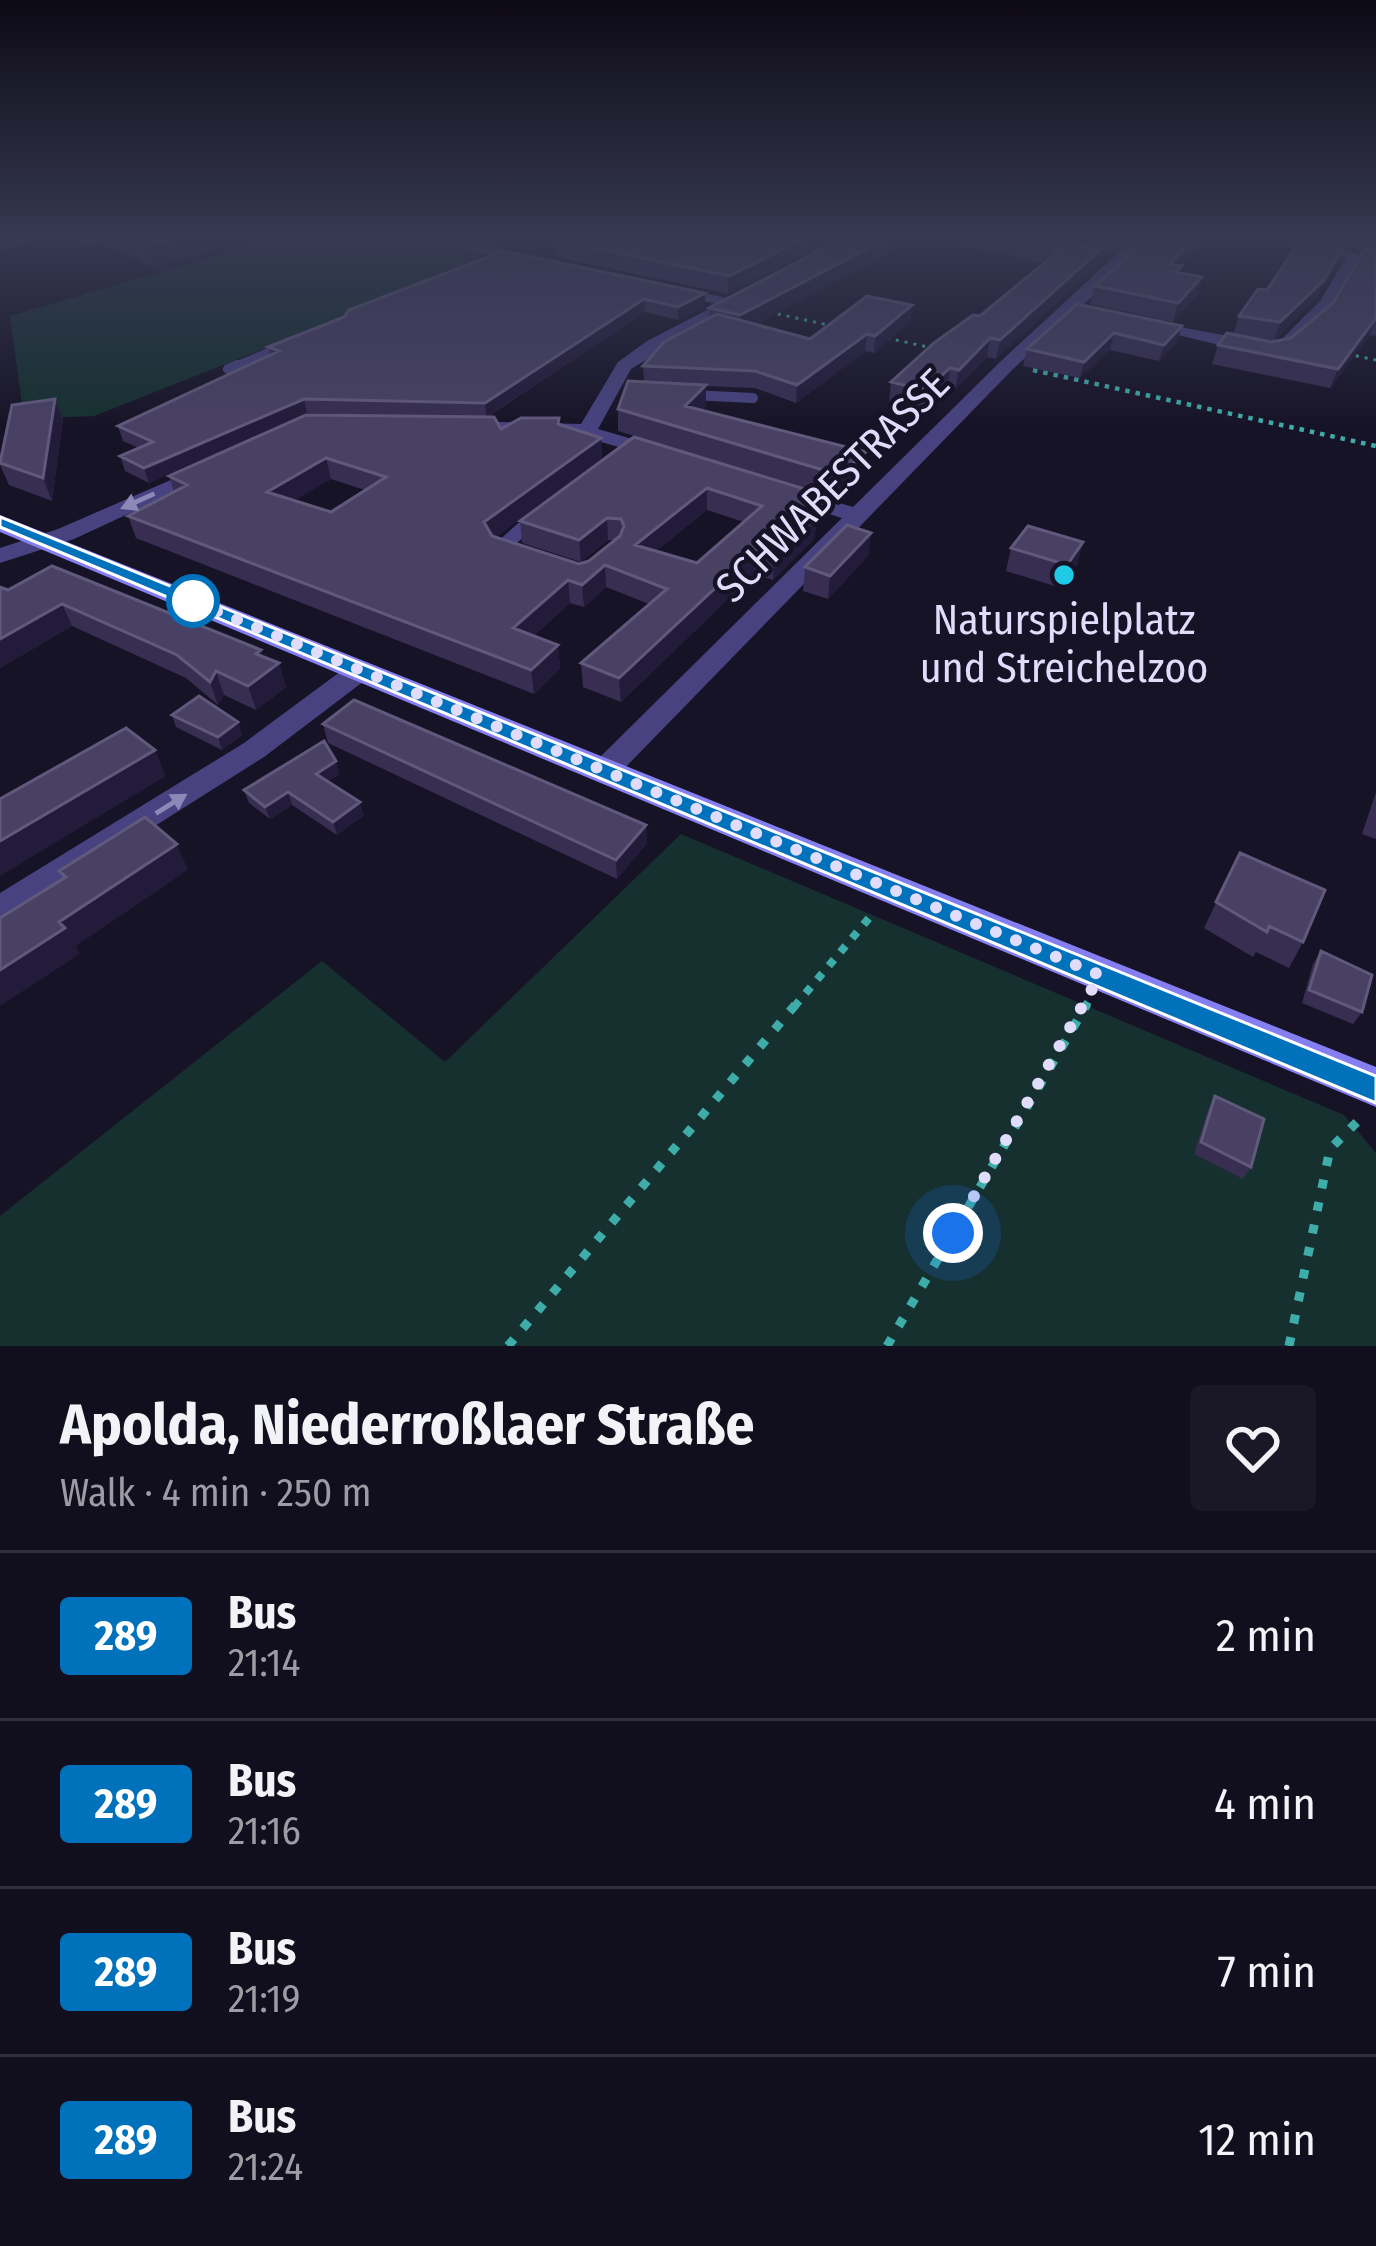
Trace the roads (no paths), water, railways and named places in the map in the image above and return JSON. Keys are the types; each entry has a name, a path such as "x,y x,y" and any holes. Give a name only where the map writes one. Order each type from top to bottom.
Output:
{"main road":[{"path":"0,523 1376,1088"}],"street":[{"path":"587,431 624,366 653,345 737,301"},
{"name":"SCHWABESTRASSE","path":"605,770 1007,364 1080,301"},
{"path":"1136,324 1266,351 1281,350 1328,301"},
{"path":"1070,310 1092,315"},
{"path":"439,426 587,431 627,452 680,459"},
{"path":"0,556 227,461"},
{"path":"768,487 856,515"},
{"path":"0,910 254,750 362,669"}],"lane":[{"path":"718,301 731,304"},
{"path":"228,369 305,338"},
{"path":"608,391 628,392"},
{"path":"670,394 753,398"},
{"path":"519,554 498,547 549,508"}],"place":[{"name":"Naturspielplatz und Streichelzoo","path":"1064,575"}]}
